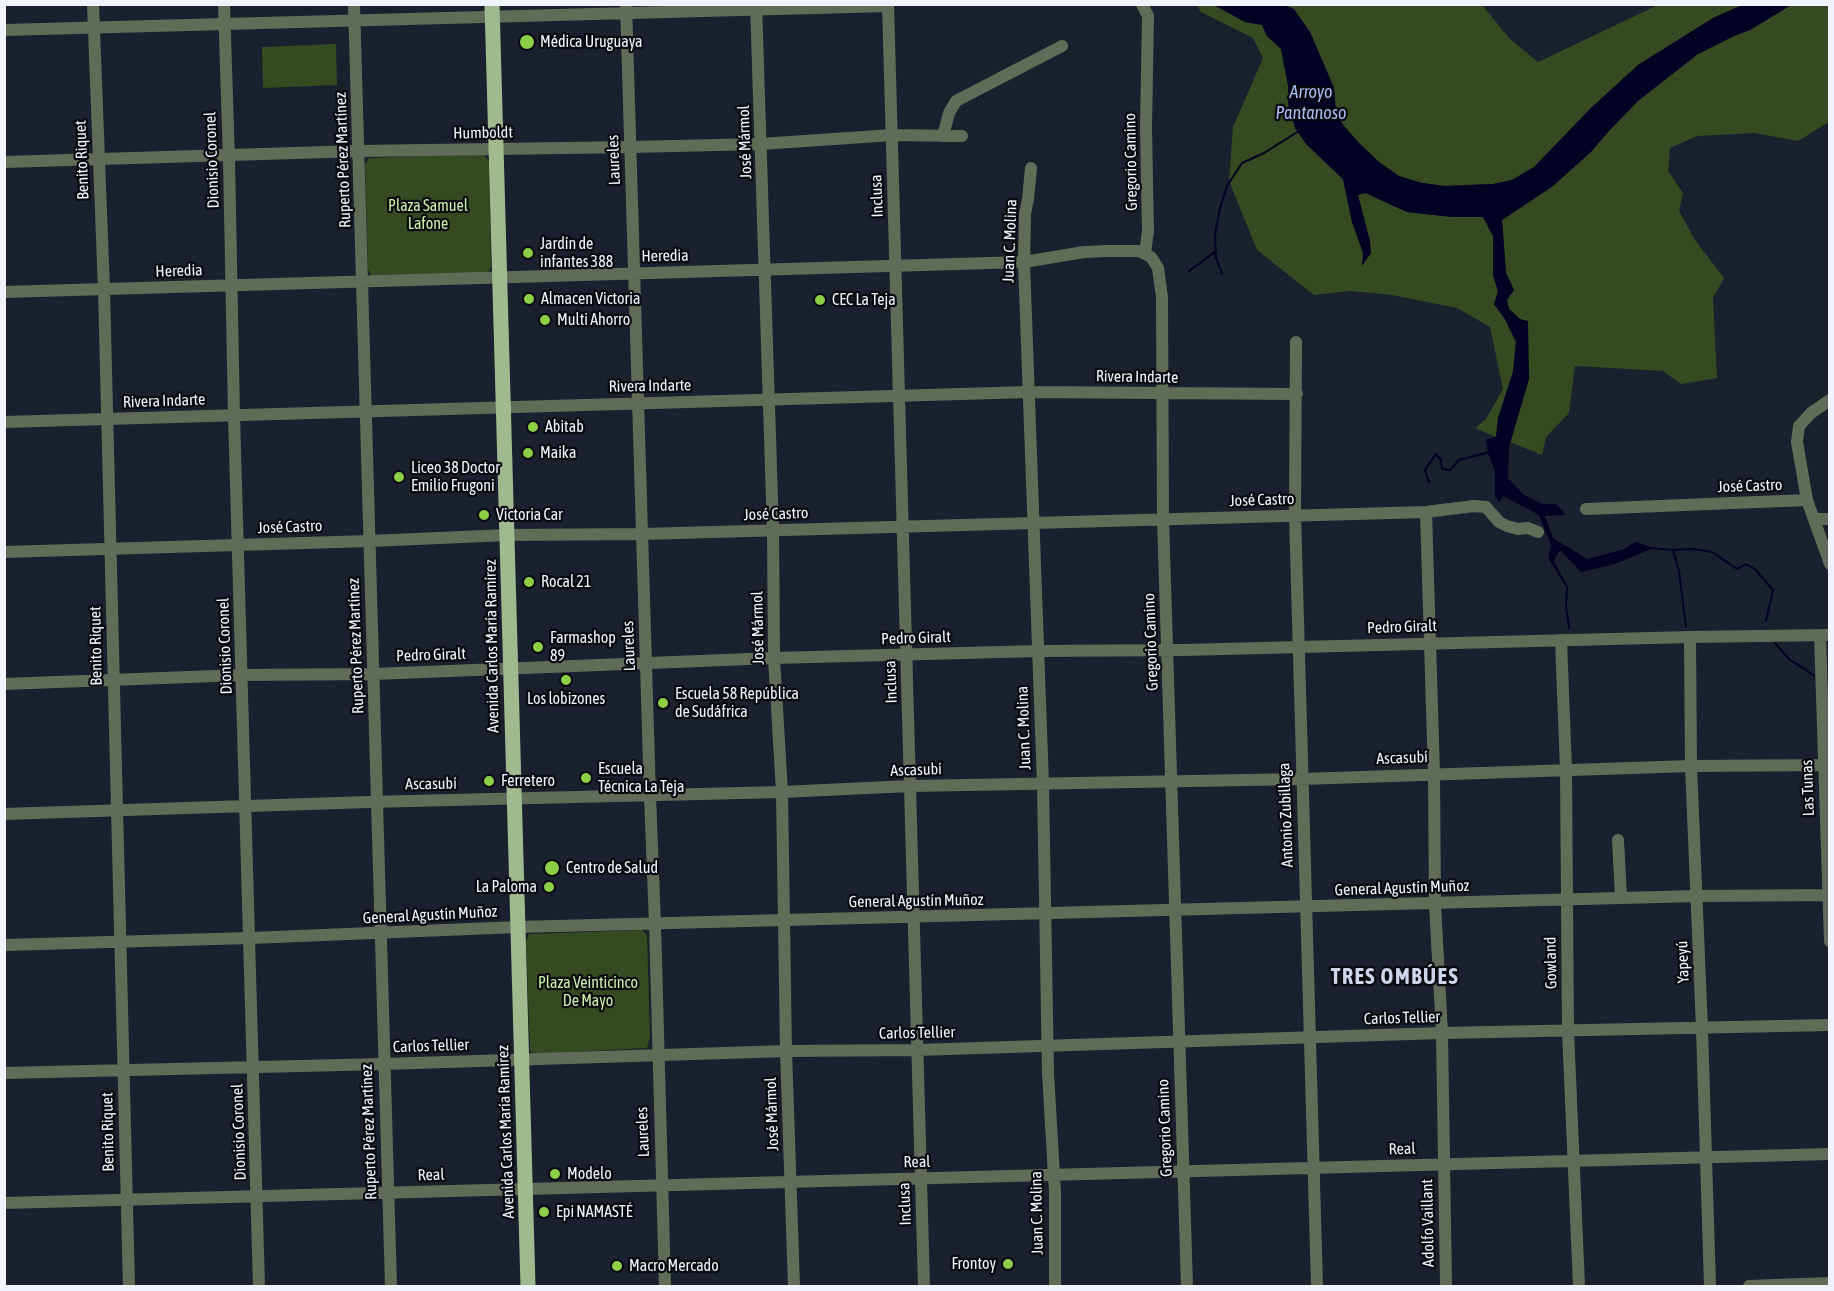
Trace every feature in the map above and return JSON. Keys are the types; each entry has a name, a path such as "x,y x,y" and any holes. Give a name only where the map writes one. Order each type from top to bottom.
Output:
{"main road":[{"name":"Avenida Carlos María Ramírez","path":"493,11 528,1287"}],"street":[{"name":"Benito Riquet","path":"93,4 104,290 129,1287"},
{"name":"Dionisio Coronel","path":"224,4 259,1287"},
{"name":"Ruperto Pérez Martínez","path":"354,4 391,1287"},
{"name":"Gregorio Camino","path":"1142,4 1148,16 1148,231 1144,253 1154,261 1158,268 1162,297 1163,519 1187,1287"},
{"path":"4,30 355,20 493,11 888,5"},
{"name":"Inclusa","path":"888,5 924,1287"},
{"name":"José Mármol","path":"756,7 773,530 774,658 782,792 786,1051 794,1287"},
{"name":"Laureles","path":"626,10 656,924 665,1287"},
{"path":"943,136 949,113 956,101 1062,46"},
{"name":"Humboldt","path":"4,162 359,151 761,144 892,135 962,136"},
{"name":"Juan C. Molina","path":"1030,168 1028,199 1024,214 1024,262 1043,784 1055,1287"},
{"name":"Heredia","path":"4,291 104,290 1024,262 1084,252 1132,250 1144,253"},
{"name":"Antonio Zubillaga","path":"1296,342 1294,515 1317,1287"},
{"name":"Rivera Indarte","path":"4,422 1029,392 1297,394"},
{"path":"1830,400 1810,413 1799,426 1797,442 1807,500 1830,564"},
{"name":"José Castro","path":"1586,509 1807,500"},
{"name":"José Castro","path":"4,552 508,535 642,534 1426,512 1450,507 1481,506 1486,507 1499,522 1507,526 1518,529 1528,528 1538,532"},
{"name":"Adolfo Vaillant","path":"1426,512 1434,774 1435,904 1442,1033 1446,1287"},
{"path":"1815,519 1830,519"},
{"name":"Pedro Giralt","path":"4,684 242,675 374,674 774,658 1690,636 1825,635"},
{"name":"Las Tunas","path":"1825,635 1830,941"},
{"name":"Yapeyú","path":"1690,636 1691,766 1710,1287"},
{"name":"Gowland","path":"1561,640 1566,770 1568,1031 1578,1287"},
{"name":"Ascasubí","path":"4,814 377,801 782,792 910,786 1302,779 1691,766 1827,765"},
{"path":"1618,840 1621,898"},
{"name":"General Agustín Muñoz","path":"4,945 380,934 518,927 1697,896 1829,895"},
{"name":"Carlos Tellier","path":"4,1074 786,1051 917,1050 1442,1033 1830,1026"},
{"name":"Real","path":"4,1203 1830,1154"},
{"path":"1749,1287 1830,1283"}],"green space":[{"path":"1197,5 1214,5 1245,22 1262,25 1267,36 1281,49 1288,85 1288,104 1306,144 1343,179 1352,222 1364,253 1370,241 1357,195 1365,193 1407,212 1452,217 1483,217 1493,236 1493,275 1498,291 1494,304 1505,319 1516,342 1513,372 1498,418 1496,437 1475,428 1486,419 1503,389 1490,327 1457,308 1392,295 1350,291 1314,295 1257,250 1229,181 1233,127 1263,58 1253,38 1201,12"},
{"path":"1284,5 1482,5 1509,38 1538,62 1658,5 1742,5 1713,18 1638,65 1591,108 1534,167 1512,180 1493,184 1445,186 1422,183 1399,176 1379,162 1343,125 1335,111 1334,88 1310,32"},
{"path":"1791,5 1829,5 1829,122 1798,141 1754,133 1697,136 1670,148 1668,171 1683,193 1679,211 1695,240 1724,278 1713,298 1717,378 1681,384 1663,371 1575,366 1569,413 1546,437 1542,455 1510,442 1529,379 1520,319 1509,309 1507,300 1514,290 1506,273 1502,220 1553,186 1639,100 1698,54 1750,30"},
{"path":"336,44 337,85 263,88 262,47"},
{"name":"Plaza Samuel Lafone","path":"483,154 489,161 491,266 489,271 487,273 371,275 368,270 365,165 369,158"},
{"name":"Plaza Veinticinco De Mayo","path":"642,930 647,935 650,1037 647,1048 536,1054 530,1051 526,941 529,934"}],"water":[{"name":"Arroyo Pantanoso","path":"1214,5 1284,5 1294,9 1310,32 1334,88 1336,111 1343,125 1379,162 1399,176 1422,183 1445,186 1493,184 1512,180 1534,167 1591,108 1638,65 1713,18 1742,5 1791,5 1750,30 1698,54 1639,100 1591,152 1553,186 1502,220 1506,273 1514,290 1507,300 1509,309 1520,319 1528,321 1529,379 1509,447 1508,478 1524,495 1542,504 1557,504 1565,515 1545,516 1553,538 1587,559 1622,550 1636,542 1654,548 1612,565 1581,572 1560,550 1554,561 1568,587 1566,587 1548,558 1551,545 1539,515 1503,496 1499,502 1495,496 1495,471 1486,440 1496,437 1498,418 1513,372 1516,342 1505,319 1494,304 1498,291 1493,275 1493,236 1483,217 1452,217 1407,212 1366,193 1358,195 1371,253 1362,266 1363,253 1352,222 1343,179 1306,144 1295,128 1288,104 1288,85 1281,49 1267,36 1262,25 1245,22"}],"waterway":[{"path":"1222,274 1216,258 1215,235 1227,186 1242,163 1264,153 1299,131"},
{"path":"1189,271 1215,252"},
{"path":"1429,482 1425,470 1436,454 1441,460 1442,469 1450,470 1459,460 1490,452"},
{"path":"1651,548 1712,552 1737,569 1746,564 1755,569 1773,590 1766,621"},
{"path":"1673,550 1679,571 1686,627"},
{"path":"1567,587 1566,606 1569,628"},
{"path":"1775,643 1789,659 1815,676"}],"place":[{"name":"Médica Uruguaya","path":"527,42"},
{"name":"Jardín de infantes 388","path":"528,253"},
{"name":"Almacen Victoria","path":"529,299"},
{"name":"CEC La Teja","path":"820,300"},
{"name":"Multi Ahorro","path":"545,320"},
{"name":"Abitab","path":"533,427"},
{"name":"Maika","path":"528,453"},
{"name":"Liceo 38 Doctor Emilio Frugoni","path":"399,477"},
{"name":"Victoria Car","path":"484,515"},
{"name":"Rocal 21","path":"529,582"},
{"name":"Farmashop 89","path":"538,647"},
{"name":"Los lobizones","path":"566,680"},
{"name":"Escuela 58 República de Sudáfrica","path":"663,703"},
{"name":"Escuela Técnica La Teja","path":"586,778"},
{"name":"Ferretero","path":"489,781"},
{"name":"Centro de Salud","path":"552,868"},
{"name":"La Paloma","path":"549,887"},
{"name":"Modelo","path":"555,1174"},
{"name":"Epi NAMASTÉ","path":"544,1212"},
{"name":"Frontoy","path":"1008,1264"},
{"name":"Macro Mercado","path":"617,1266"}],"district":[{"name":"TRES OMBÚES","path":"1395,977"}]}
